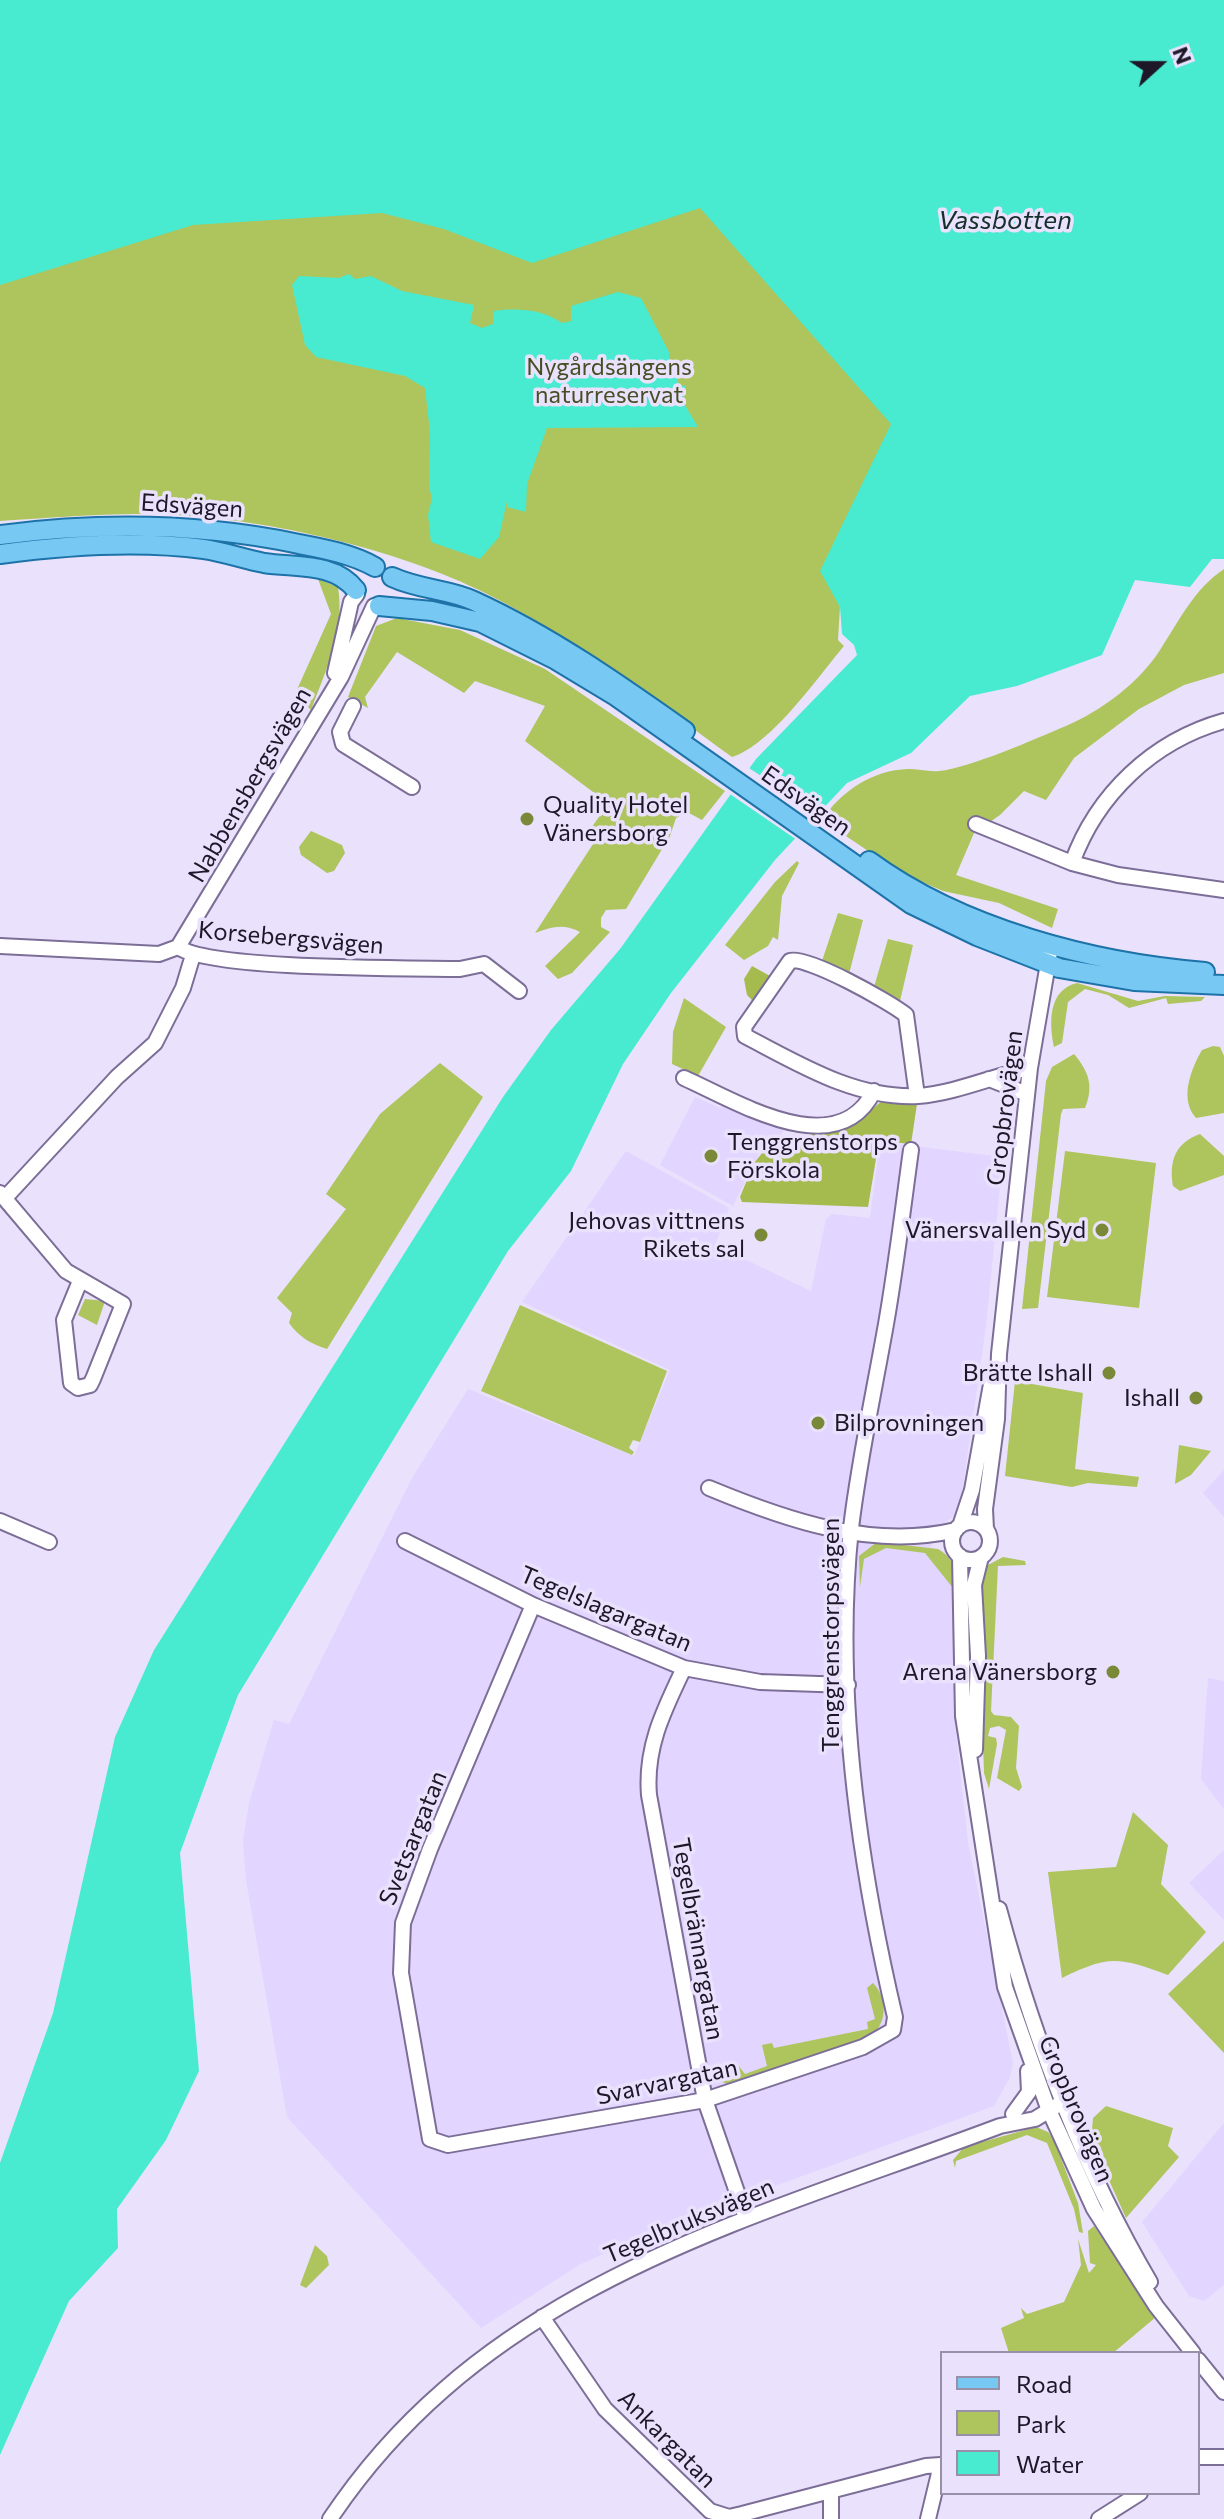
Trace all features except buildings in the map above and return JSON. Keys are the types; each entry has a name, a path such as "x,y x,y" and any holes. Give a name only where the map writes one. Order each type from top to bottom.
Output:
{"main road":[{"name":"Edsvägen","path":"0,535 108,526 181,526 271,538 362,559 415,588 470,599 543,635 832,840 911,904 977,936 1134,981 1224,985"},
{"name":"Edsvägen","path":"0,554 110,545 205,549 265,563 330,571 347,578 364,602 458,616 512,637 614,695 725,766"},
{"path":"356,592 359,576 384,572 392,597 376,606"},
{"name":"Edsvägen","path":"1049,955 1224,974"}],"street":[{"name":"Nabbensbergsvägen","path":"334,685 348,613 356,592"},
{"name":"Nabbensbergsvägen","path":"178,947 341,677 376,606"},
{"path":"353,706 340,732 343,744 412,787"},
{"path":"1072,863 1098,809 1130,774 1174,742 1224,721"},
{"path":"976,824 1072,863 1125,876 1224,890"},
{"name":"Korsebergsvägen","path":"0,946 159,954 178,947 193,955 398,969 460,969 484,964 519,991"},
{"path":"80,1281 64,1320 71,1383 78,1388 90,1385 123,1304 80,1281 51,1257 2,1196 117,1077 155,1043 183,988 193,955"},
{"name":"Gropbrovägen","path":"986,1529 985,1509 997,1419 999,1354 1027,1094 1049,955"},
{"path":"917,1096 906,1015 818,966 793,958 744,1027 745,1036 818,1074 874,1091 917,1096 1030,1068"},
{"path":"684,1078 783,1122 802,1125 852,1118 863,1110 874,1091"},
{"path":"989,1079 1027,1094"},
{"name":"Tenggrenstorpsvägen","path":"896,2025 859,1834 848,1685 851,1531 911,1150"},
{"name":"Gropbrovägen","path":"958,1528 972,1490 988,1389 999,1354"},
{"path":"709,1488 785,1519 851,1531 917,1537 969,1559 981,1557 989,1545 986,1529 974,1522 917,1537"},
{"path":"0,1521 49,1542"},
{"path":"958,1528 952,1540 958,1554"},
{"name":"Tegelslagargatan","path":"405,1541 533,1605 684,1668 760,1682 848,1685"},
{"name":"Gropbrovägen","path":"958,1554 963,1716 1005,1987 1026,2050 1188,2347"},
{"name":"Gropbrovägen","path":"973,1786 978,1656 974,1585 981,1557"},
{"name":"Svetsargatan","path":"435,2143 426,2131 401,1973 403,1923 430,1849 533,1605"},
{"name":"Tegelbrännargatan","path":"684,1668 661,1716 648,1776 705,2100 746,2218"},
{"name":"Gropbrovägen","path":"987,1870 1055,2106"},
{"name":"Svarvargatan","path":"435,2143 448,2145 705,2100 863,2047 886,2036 896,2025"},
{"path":"1013,2114 1029,2092 1026,2050"},
{"path":"1013,2114 1030,2108 1055,2106"},
{"name":"Tegelbruksvägen","path":"330,2519 364,2475 419,2415 481,2359 542,2317 638,2263 746,2218 1000,2126 1035,2119 1055,2106"},
{"name":"Tegelbruksvägen","path":"1000,2126 1013,2114"},
{"name":"Ankargatan","path":"542,2317 589,2388 622,2428 701,2505 728,2518 926,2466 940,2465"},
{"path":"1200,2362 1224,2392"},
{"path":"1200,2457 1224,2457"},
{"path":"928,2519 940,2469"},
{"path":"831,2491 831,2519"},
{"path":"1099,2519 1137,2495"}],"shaded area":[{"path":"752,966 770,976 753,1001 747,995 744,979"},
{"name":"Tenggrenstorps Förskola","path":"695,1097 720,1108 725,1102 785,1128 778,1140 762,1147 733,1206 660,1165"},
{"path":"883,1100 917,1104 911,1144 879,1141 868,1207 742,1202 740,1197 754,1163 767,1147 859,1120"},
{"path":"880,1142 1003,1157 986,1326 959,1513 942,1524 928,1552 955,1583 955,1724 968,1842 1013,2063 1010,2077 994,2106 663,2227 579,2265 481,2328 287,2117 246,1880 243,1841 249,1803 274,1720 289,1724 412,1478 468,1389 634,1456 670,1370 522,1302 626,1151 729,1208 715,1245 811,1291 826,1219 832,1214 870,1218"},
{"path":"1224,1470 1224,1517 1203,1493"},
{"path":"1208,1678 1224,1681 1224,1809 1201,1779"},
{"path":"1224,1850 1224,1920 1189,1883"},
{"path":"1224,2123 1224,2285 1204,2301 1189,2296 1142,2222"}],"green space":[{"name":"Nygårdsängens naturreservat","path":"679,93 962,399 834,593 840,607 838,640 844,646 792,709 747,750 732,757 546,626 479,590 401,559 313,535 223,519 139,514 0,521 0,224"},
{"path":"1224,569 1224,673 1184,685 1139,709 1074,758 1046,800 1024,791 1000,815 974,833 956,875 1058,909 1052,928 999,903 943,891 901,873 822,820 848,791 882,773 908,769 939,771 968,765 1093,712 1142,673 1196,596"},
{"path":"318,579 338,587 339,619 333,650 311,710 295,694 331,614"},
{"path":"397,618 460,630 545,669 725,791 702,820 687,812 676,818 670,836 626,909 606,910 601,918 601,927 610,932 572,973 558,979 545,966 580,932 558,927 535,933 595,841 587,834 603,811 592,803 597,795 525,741 545,706 475,681 464,693 397,652 365,697 368,708 348,697 376,626"},
{"path":"311,831 342,845 345,853 334,871 327,873 301,855 299,847"},
{"path":"797,861 799,863 782,896 778,940 773,937 768,946 744,960 725,945 775,882"},
{"path":"838,913 863,920 849,974 822,961"},
{"path":"888,939 913,945 900,1001 874,987"},
{"path":"1077,983 1138,1001 1165,996 1205,997 1201,1001 1168,1004 1166,998 1129,1008 1108,995 1085,989 1068,1002 1062,1043 1054,1047 1051,1018 1056,1000 1067,987"},
{"path":"684,998 726,1027 698,1076 672,1064 673,1032"},
{"path":"1220,1047 1224,1056 1224,1113 1196,1118 1188,1102 1188,1084 1202,1050"},
{"path":"1074,1054 1088,1080 1088,1100 1085,1108 1063,1109 1061,1114 1038,1308 1022,1309 1046,1081 1052,1067"},
{"path":"440,1063 483,1097 327,1349 316,1345 293,1328 289,1323 292,1313 277,1298 346,1209 326,1194 380,1114"},
{"path":"1200,1134 1224,1156 1224,1175 1180,1191 1173,1186 1173,1161 1185,1142"},
{"name":"Vänersvallen Syd","path":"1065,1151 1156,1163 1139,1308 1047,1297"},
{"path":"85,1299 105,1301 97,1325 78,1315"},
{"path":"520,1305 667,1371 640,1442 633,1440 629,1448 634,1452 632,1455 481,1391"},
{"path":"1015,1381 1083,1393 1075,1469 1139,1477 1137,1487 1088,1483 1072,1487 1005,1476"},
{"path":"1179,1445 1211,1451 1191,1475 1175,1484"},
{"path":"877,1542 938,1549 952,1563 957,1593 925,1553 886,1548 864,1559 860,1587 859,1556"},
{"path":"1003,1557 1025,1561 1026,1565 998,1566 991,1711 994,1715 1011,1717 1019,1726 1016,1768 1022,1787 1019,1791 997,1778 1006,1730 999,1726 990,1728 988,1736 996,1738 997,1744 989,1789 984,1773 978,1587 986,1566"},
{"path":"1133,1812 1168,1845 1161,1884 1206,1932 1168,1975 1114,1961 1092,1965 1062,1978 1048,1872 1116,1867"},
{"path":"1224,1941 1224,2053 1168,1994"},
{"path":"873,1983 881,1995 884,2009 881,2023 872,2035 739,2082 727,2084 712,2077 712,2072 738,2065 745,2074 767,2066 762,2045 772,2043 774,2048 868,2029 867,2022 875,2019 867,1988"},
{"path":"1106,2106 1173,2128 1168,2146 1179,2157 1126,2218 1091,2140 1093,2118"},
{"path":"1036,2127 1048,2132 1054,2140 1078,2203 1083,2233 1079,2232 1074,2209 1047,2143 1027,2135 956,2161 955,2168 953,2160 964,2147"},
{"path":"1094,2226 1156,2317 1115,2351 1008,2351 1001,2328 1024,2318 1021,2308 1027,2314 1064,2302 1081,2265 1078,2239 1089,2273 1096,2265 1090,2263 1088,2231"},
{"path":"315,2245 327,2256 329,2265 306,2288 300,2285"}],"water":[{"name":"Vassbotten","path":"0,0 1224,0 1224,559 1212,559 1190,587 1135,580 1102,655 1017,686 970,696 911,753 847,783 775,860 671,993 623,1064 571,1171 508,1251 238,1695 180,1853 199,2071 166,2140 117,2209 118,2248 69,2301 0,2455 0,2163 53,2013 115,1737 154,1650 503,1097 551,1030 620,949 756,759 857,655 854,645 842,634 840,607 820,571 891,424 700,208 532,263 444,229 382,213 193,225 0,285"},
{"path":"349,274 355,279 371,276 402,291 474,305 470,323 482,328 493,324 494,311 530,311 562,323 571,321 571,306 618,292 641,298 669,352 669,360 675,360 679,387 686,385 683,402 698,427 547,428 527,484 526,512 507,507 507,501 499,537 480,559 431,542 428,515 432,498 429,487 430,432 425,388 405,376 316,357 305,345 292,285 299,276 339,278"}],"pier":[{"path":"746,766 820,815 797,840 727,792"}],"place":[{"name":"Quality Hotel Vänersborg","path":"527,819"},
{"name":"Tenggrenstorps Förskola","path":"711,1156"},
{"name":"Vänersvallen Syd","path":"1102,1230"},
{"name":"Jehovas vittnens Rikets sal","path":"761,1235"},
{"name":"Brätte Ishall","path":"1109,1373"},
{"name":"Ishall","path":"1196,1398"},
{"name":"Bilprovningen","path":"818,1423"},
{"name":"Arena Vänersborg","path":"1113,1672"}]}
